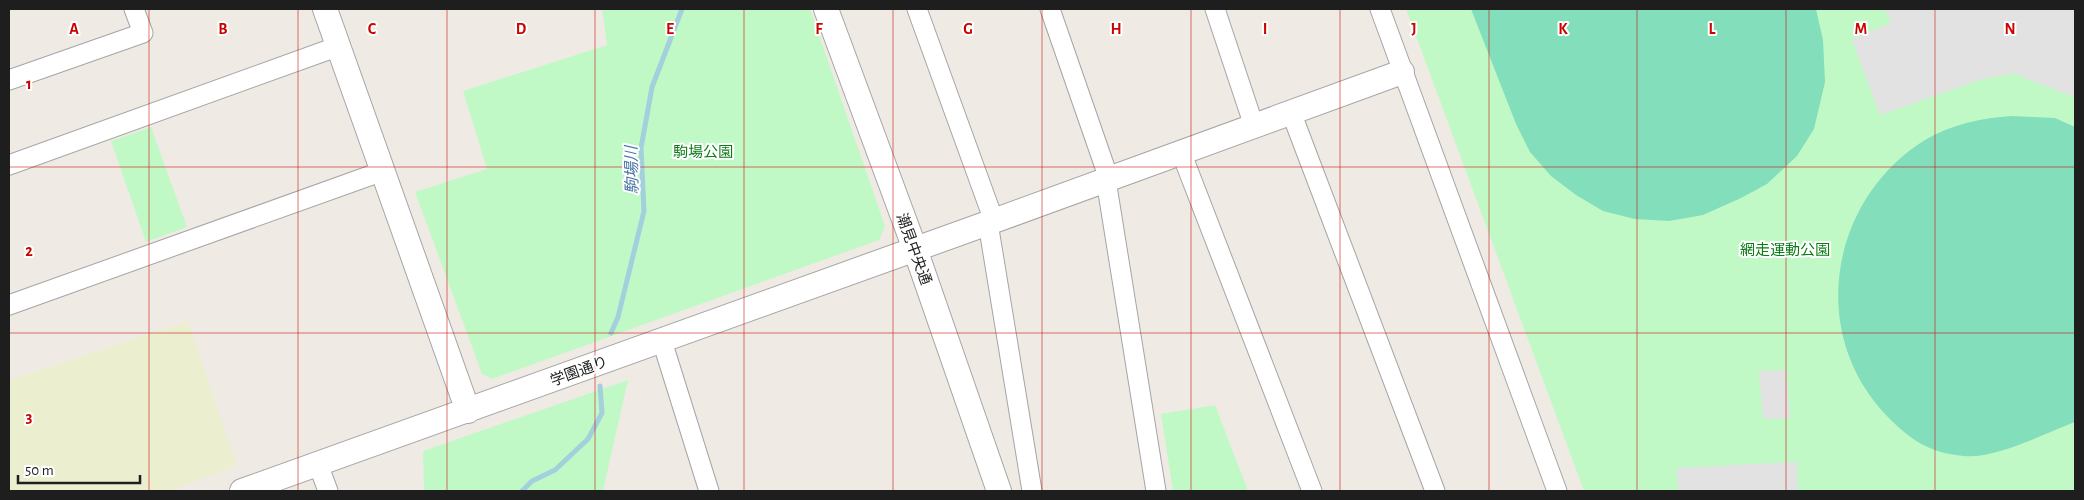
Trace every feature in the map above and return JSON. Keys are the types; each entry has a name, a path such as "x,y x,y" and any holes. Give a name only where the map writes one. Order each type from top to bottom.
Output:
{"street":[{"path":"9,80 142,33 134,9"},
{"path":"325,9 468,411"},
{"name":"潮見中央通","path":"826,9 915,249 999,491"},
{"path":"917,9 991,222 1032,491"},
{"path":"1050,9 1107,179 1156,491"},
{"path":"1215,9 1254,126"},
{"path":"1380,9 1557,491"},
{"path":"9,165 339,46"},
{"name":"学園通り","path":"242,491 662,341 1402,72"},
{"path":"1291,112 1435,491"},
{"path":"1181,152 1312,491"},
{"path":"9,305 383,171"},
{"path":"662,341 709,491"},
{"path":"318,464 328,491"}],"green space":[{"name":"駒場公園","path":"602,9 810,9 885,226 879,240 492,379 482,374 415,192 487,169 463,91 607,45"},
{"name":"網走運動公園","path":"1406,9 2075,9 2075,491 1584,491"},
{"path":"1471,9 1816,9 1823,40 1825,82 1814,129 1797,156 1767,184 1703,215 1669,221 1635,219 1603,211 1576,195 1551,176 1530,152 1516,124"},
{"path":"2012,116 2055,118 2075,127 2075,422 2020,444 1990,453 1964,456 1940,452 1920,443 1903,431 1886,415 1861,382 1845,345 1839,307 1840,268 1850,231 1868,196 1893,165 1935,134 1978,120"},
{"path":"151,127 187,227 146,242 111,141"},
{"path":"188,321 237,466 169,491 9,491 9,380"},
{"path":"628,380 603,491 424,491 423,451"},
{"path":"1215,405 1248,491 1173,491 1161,414"}],"shaded area":[{"path":"1885,9 2075,9 2075,97 2016,73 1982,79 1880,115 1852,39 1891,23"},
{"path":"1786,370 1790,418 1763,419 1759,371"},
{"path":"1797,462 1798,491 1678,491 1677,468"}],"waterway":[{"name":"駒場川","path":"611,333 618,317 644,211 641,148 652,87 682,9"},
{"name":"駒場川","path":"522,491 532,481 555,470 588,439 602,413 600,386"}]}
